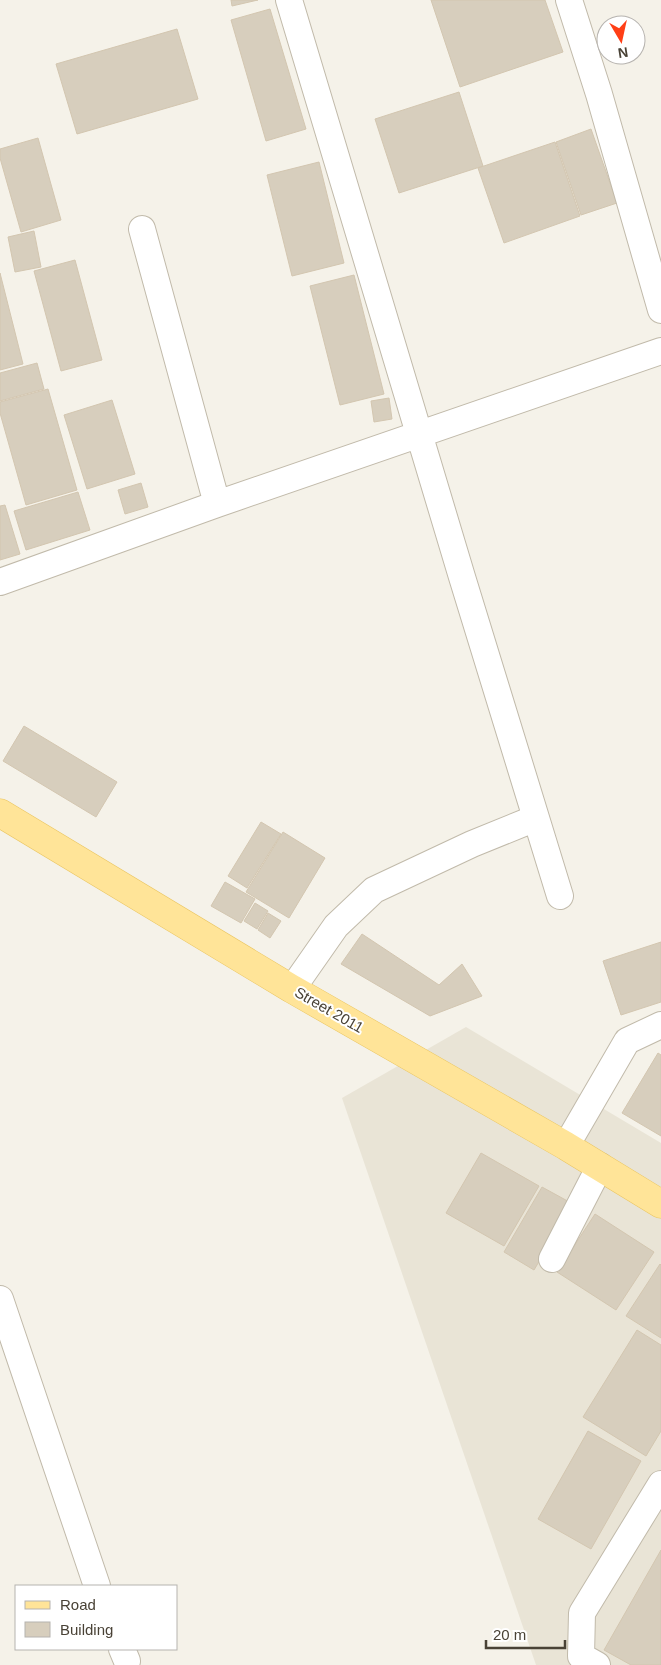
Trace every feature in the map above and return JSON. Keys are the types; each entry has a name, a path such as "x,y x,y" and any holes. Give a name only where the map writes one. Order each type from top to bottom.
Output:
{"main road":[{"name":"Street 2011","path":"0,813 292,989 566,1146 661,1204"}],"street":[{"path":"289,0 419,435 560,896"},
{"path":"569,0 599,94 661,310"},
{"path":"142,229 217,504"},
{"path":"0,582 217,504 661,351"},
{"path":"292,989 336,926 374,890 472,844 536,818"},
{"path":"566,1146 627,1041 661,1025"},
{"path":"552,1259 600,1166"},
{"path":"0,1299 97,1585"},
{"path":"597,1665 581,1656 582,1613 661,1484"}],"shaded area":[{"path":"466,1027 661,1143 661,1665 536,1665 342,1098"}],"building":[{"path":"231,0 258,0 232,6"},
{"path":"431,0 545,0 563,52 460,87"},
{"path":"270,9 306,129 266,141 231,20"},
{"path":"177,29 198,99 77,134 56,64"},
{"path":"459,92 483,166 399,193 375,119"},
{"path":"591,129 617,203 581,215 556,142"},
{"path":"38,138 61,220 21,232 0,158 0,149"},
{"path":"555,142 580,216 504,243 478,168"},
{"path":"319,162 344,263 292,276 267,175"},
{"path":"34,231 41,267 15,272 8,237"},
{"path":"75,260 102,360 61,371 34,271"},
{"path":"0,273 23,364 0,370"},
{"path":"354,275 384,394 340,405 310,286"},
{"path":"37,363 44,389 0,401 0,373"},
{"path":"48,389 77,490 26,505 0,413 0,402"},
{"path":"389,398 392,419 374,422 371,401"},
{"path":"112,400 135,474 87,489 64,415"},
{"path":"141,483 148,507 125,514 118,490"},
{"path":"78,492 90,530 26,550 14,511"},
{"path":"5,505 20,554 0,560 0,506"},
{"path":"24,726 117,782 96,817 3,761"},
{"path":"261,822 281,834 247,888 228,876"},
{"path":"283,832 325,858 289,918 246,892"},
{"path":"225,882 255,899 241,923 211,906"},
{"path":"255,903 268,911 257,929 244,921"},
{"path":"268,913 281,921 270,938 258,930"},
{"path":"362,934 439,985 462,964 482,996 430,1016 341,964"},
{"path":"661,942 661,1002 621,1015 603,961"},
{"path":"658,1053 661,1055 661,1136 622,1113"},
{"path":"481,1153 539,1186 504,1246 446,1213"},
{"path":"542,1187 573,1204 534,1270 504,1252"},
{"path":"595,1214 654,1252 616,1310 557,1272"},
{"path":"661,1265 661,1338 626,1316"},
{"path":"637,1330 661,1345 661,1431 646,1456 583,1417"},
{"path":"588,1431 641,1461 591,1549 538,1519"},
{"path":"661,1550 661,1665 631,1665 604,1650"}]}
